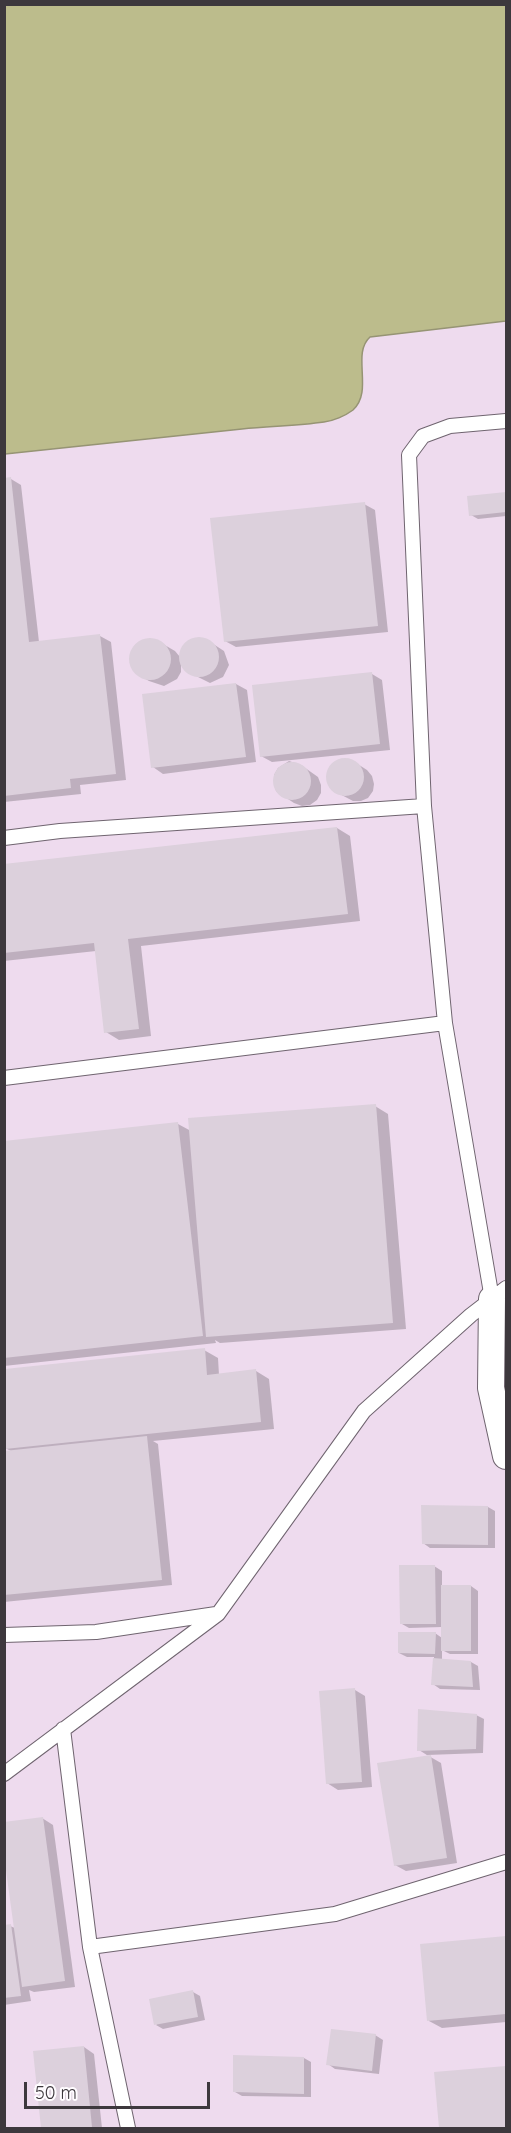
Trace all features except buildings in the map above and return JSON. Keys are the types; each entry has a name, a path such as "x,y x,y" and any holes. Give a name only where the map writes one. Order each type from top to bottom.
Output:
{"street":[{"path":"499,1294 491,1388 507,1456"}],"lane":[{"path":"4,1774 218,1614 364,1411 471,1315 499,1294 445,1023 424,806 409,455 423,436 450,426 507,421"},
{"path":"4,838 72,831 424,806"},
{"path":"4,1078 445,1023"},
{"path":"4,1635 96,1632 218,1614"},
{"path":"63,1729 90,1947 128,2128"},
{"path":"90,1947 336,1914 507,1862"}],"shaded area":[{"path":"4,5 506,5 506,321 370,337 362,353 363,383 359,402 353,410 331,421 5,454"},
{"path":"506,321 506,2128 5,2128 4,454 337,419 354,409 361,394 362,349 365,341 370,337"}]}
